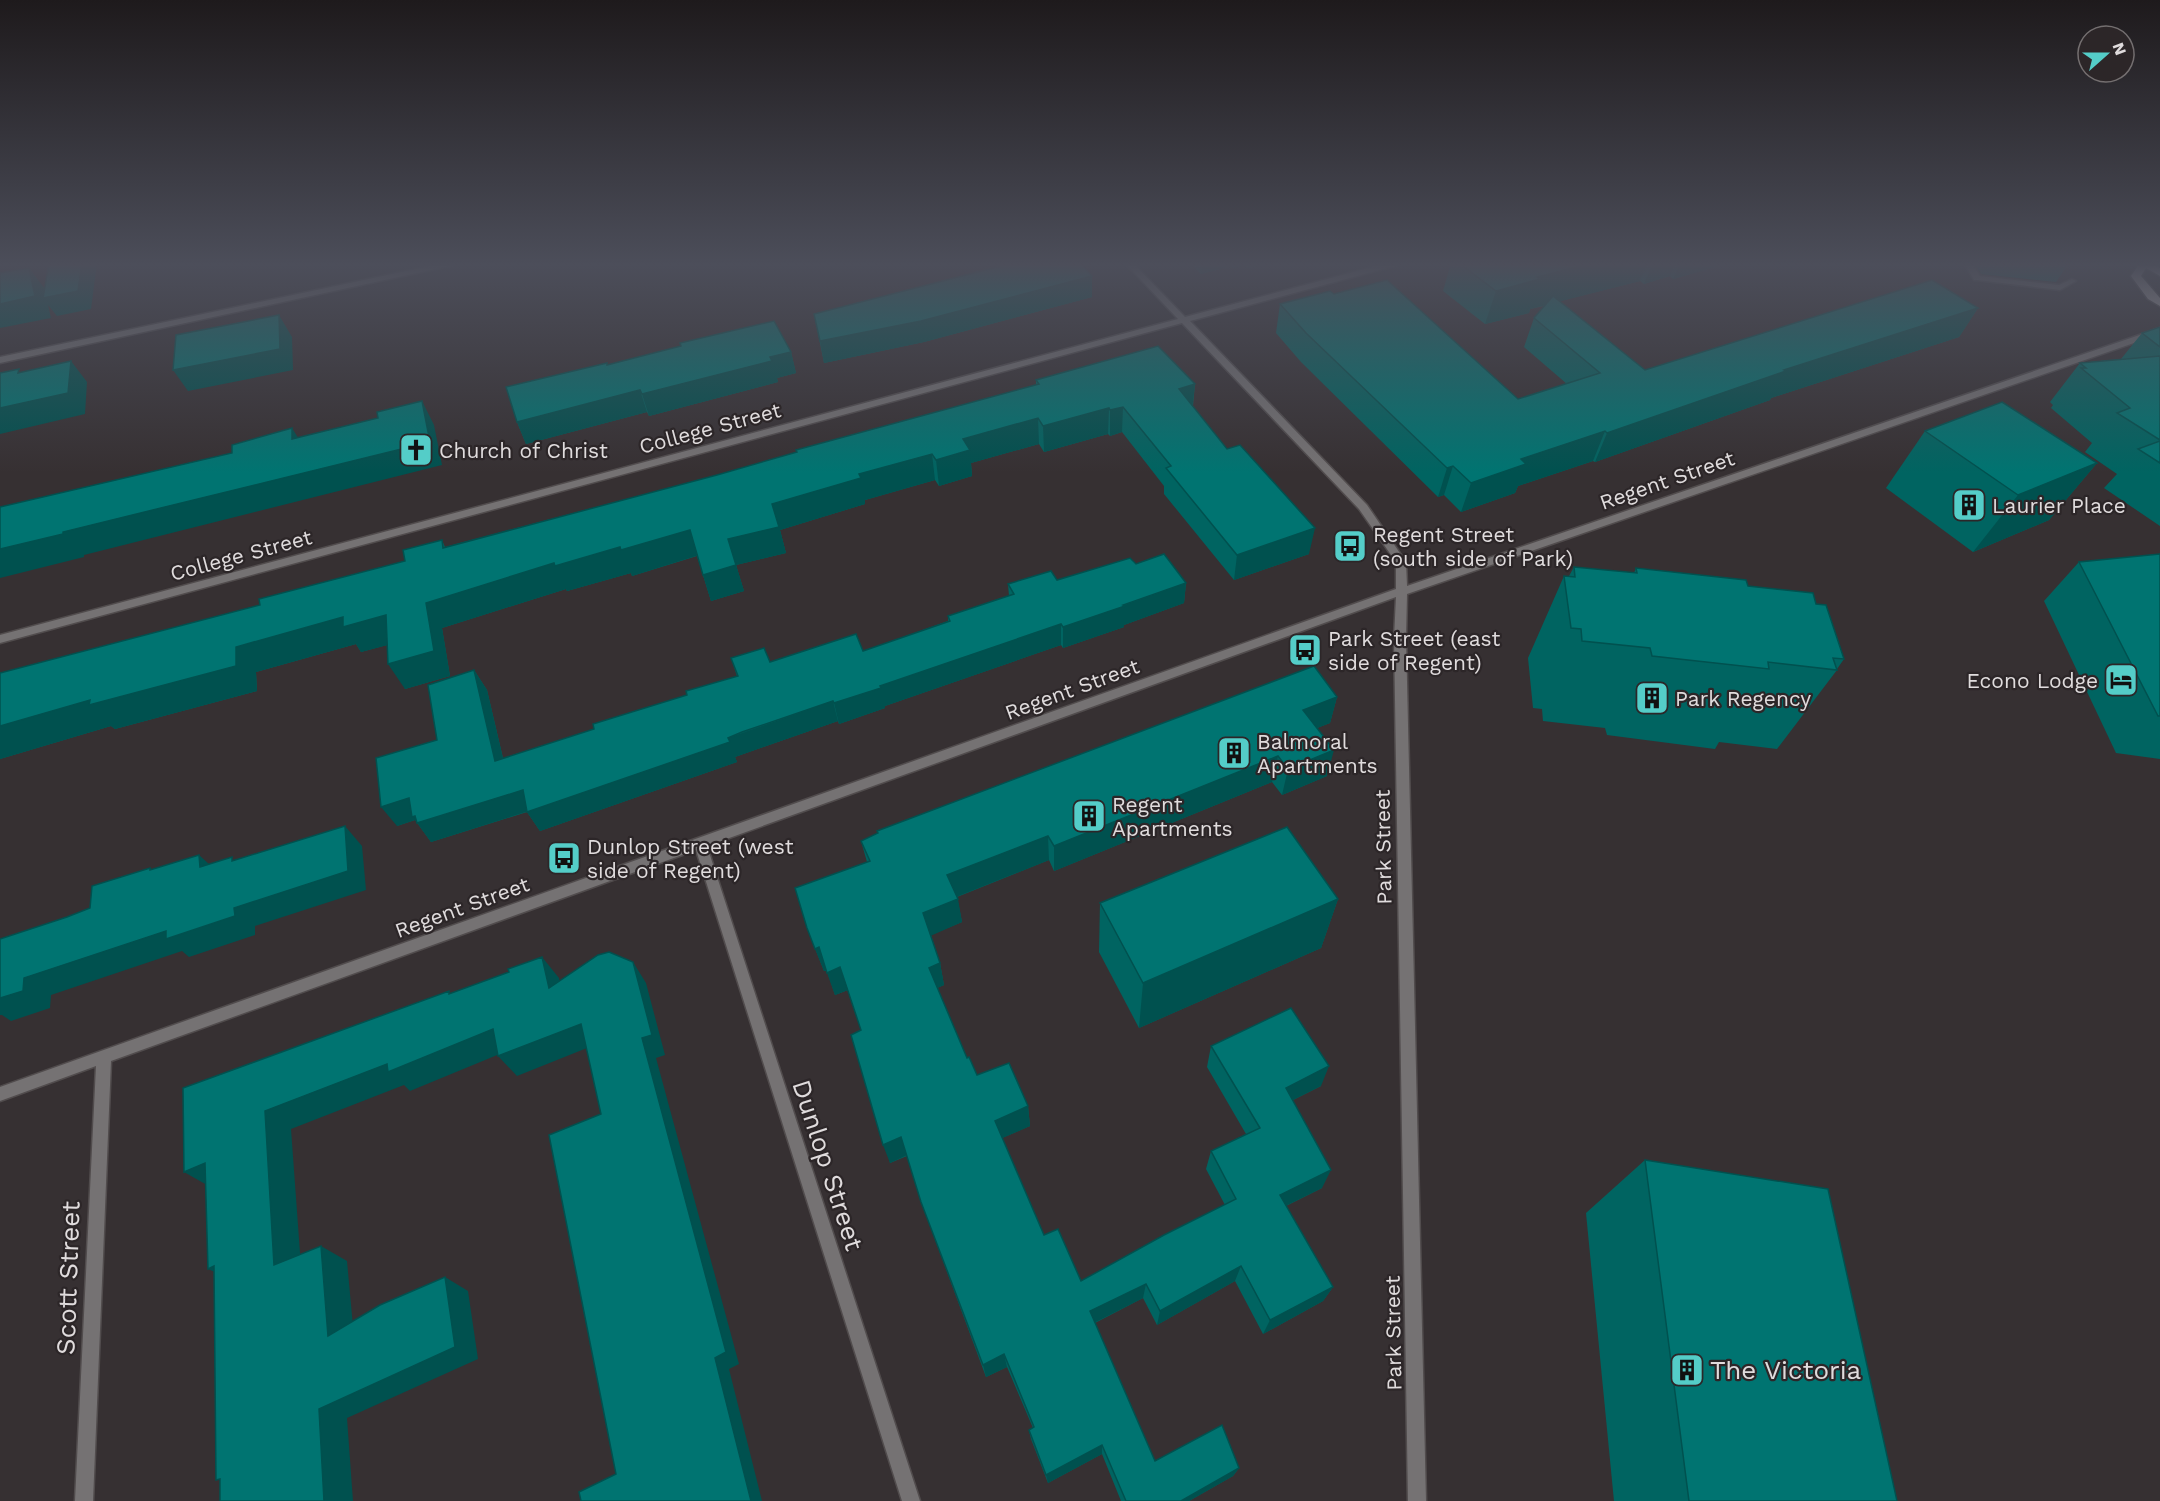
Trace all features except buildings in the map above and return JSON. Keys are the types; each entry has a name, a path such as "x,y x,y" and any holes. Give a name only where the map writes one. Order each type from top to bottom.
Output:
{"street":[{"path":"0,360 126,333"},
{"name":"College Street","path":"0,639 1136,333"},
{"name":"Park Street","path":"1196,333 1363,507 1401,562 1403,591 1400,638 1417,1501"},
{"name":"Regent Street","path":"0,1094 1403,591 2154,333"},
{"name":"Dunlop Street","path":"700,843 911,1501"},
{"name":"Scott Street","path":"84,1501 104,1057"}],"place":[{"name":"Church of Christ","path":"416,450"},
{"name":"Laurier Place","path":"1969,505"},
{"name":"Regent Street (south side of Park)","path":"1350,546"},
{"name":"Park Street (east side of Regent)","path":"1305,650"},
{"name":"Econo Lodge","path":"2121,680"},
{"name":"Park Regency","path":"1652,698"},
{"name":"Balmoral Apartments","path":"1234,753"},
{"name":"Regent Apartments","path":"1089,816"},
{"name":"Dunlop Street (west side of Regent)","path":"564,858"},
{"name":"The Victoria","path":"1687,1370"}]}
